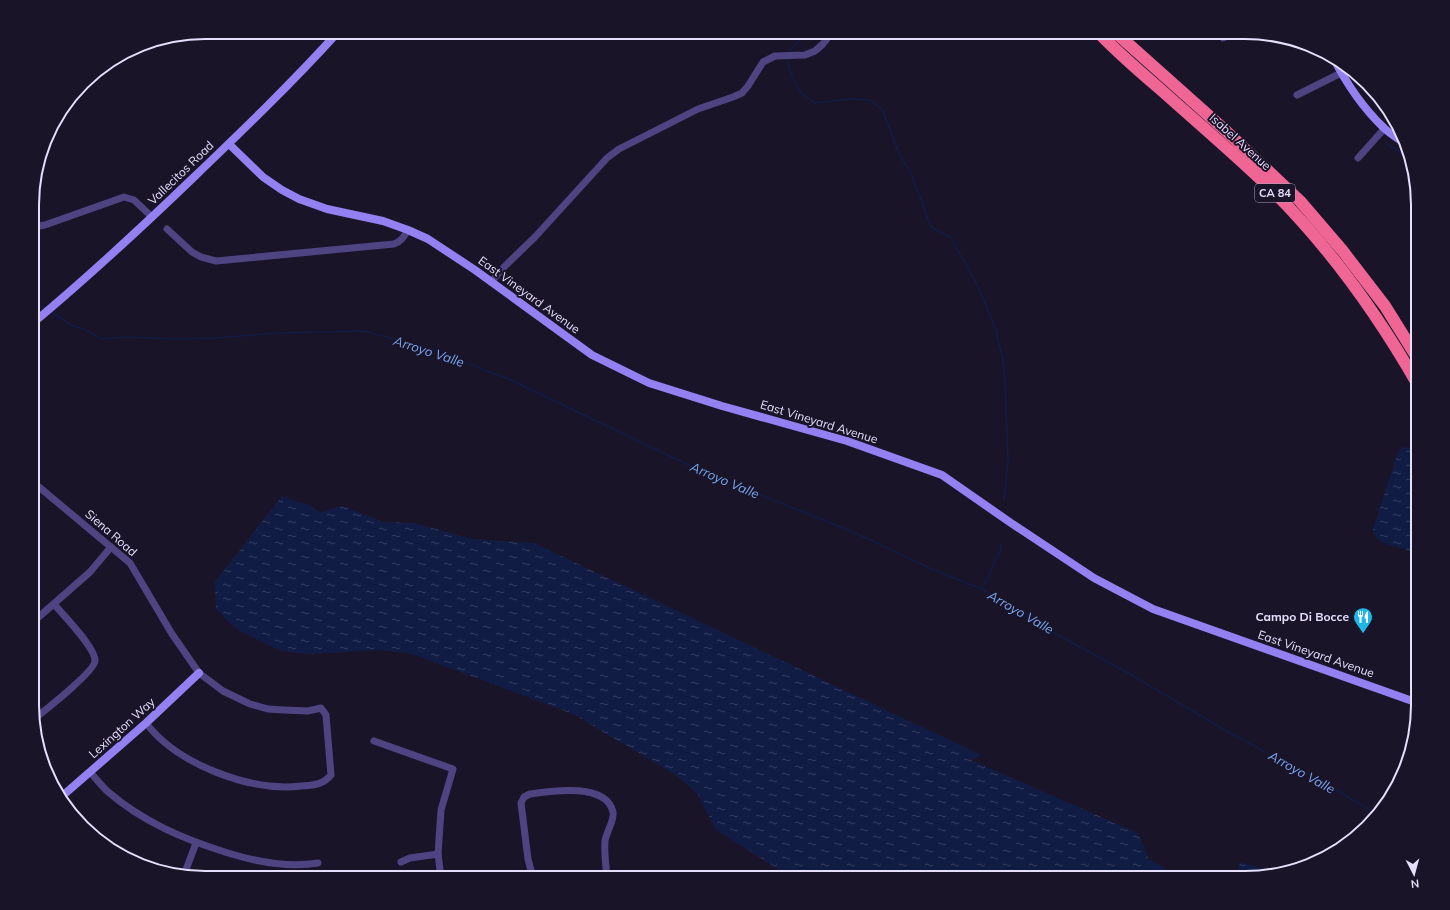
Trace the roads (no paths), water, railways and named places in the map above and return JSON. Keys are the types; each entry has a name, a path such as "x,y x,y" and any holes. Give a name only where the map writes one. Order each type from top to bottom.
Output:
{"highway":[{"name":"Isabel Avenue","path":"1105,39 1218,140 1291,210 1332,258 1374,313 1411,373"},
{"name":"Isabel Avenue","path":"1123,39 1226,131 1300,201 1342,250 1385,306 1411,348"}],"street":[{"name":"Vallecitos Road","path":"39,319 152,217 229,144 331,39"},
{"path":"492,282 505,266 535,237 607,158 619,149 698,109 742,93 763,62 775,56 806,55 815,51 827,39"},
{"path":"1339,68 1359,99 1384,129 1396,138"},
{"path":"1297,95 1341,72"},
{"path":"1358,158 1384,129"},
{"name":"East Vineyard Avenue","path":"229,144 263,177 299,199 327,209 383,221 428,239 492,282 592,354 649,383 722,406 847,441 942,475 1094,578 1153,609 1411,701"},
{"path":"39,227 45,226 124,197 134,200 152,217"},
{"path":"167,229 192,252 216,261 394,244 400,242 408,230"},
{"name":"Siena Road","path":"39,486 130,563 172,634 199,673 223,691 250,704 268,709 284,710 308,711 321,708 326,715 331,775 327,781 321,784 272,787 261,786 202,766 182,756 153,733 146,723"},
{"path":"39,618 90,572 111,547"},
{"path":"39,716 79,681 94,666 95,661 94,656 82,636 54,604"},
{"name":"Lexington Way","path":"65,794 91,773 199,673"},
{"path":"374,740 454,769 441,810 438,854 440,871"},
{"path":"91,773 107,790 137,813 164,829 196,843 238,856 268,863 306,865 318,863"},
{"path":"531,871 528,859 521,804 524,797 530,794 579,790 601,797 609,804 613,812 612,820 605,840 604,853 606,871"},
{"path":"186,870 196,843"},
{"path":"401,862 410,858 438,854"}],"water":[{"path":"1403,447 1411,448 1411,551 1386,544 1376,538 1373,529 1398,452"},
{"path":"282,496 307,504 320,512 343,506 384,522 414,523 472,539 534,543 981,755 971,760 1138,833 1149,859 1169,871 781,871 716,830 697,793 674,774 573,714 409,653 379,650 311,654 281,651 235,628 216,609 215,582"},
{"path":"1240,862 1268,870 1255,871 1238,871"}],"waterway":[{"path":"788,53 801,39"},
{"path":"787,59 799,90 815,103 850,99 869,100 882,109 898,151 912,176 931,227 950,237 977,284 996,330 1004,366 1008,461 1004,501"},
{"path":"1387,144 1403,154"},
{"name":"Arroyo Valle","path":"39,305 46,309"},
{"name":"Arroyo Valle","path":"51,312 71,325 84,329 102,339 127,337 177,339 215,338 279,333 364,331 427,348 511,380 703,472 853,532 934,570 982,589 1047,629 1128,673 1230,733 1315,778 1373,811"},
{"path":"982,589 1001,549 1001,545"}],"place":[{"name":"Campo Di Bocce","path":"1363,634"}]}
